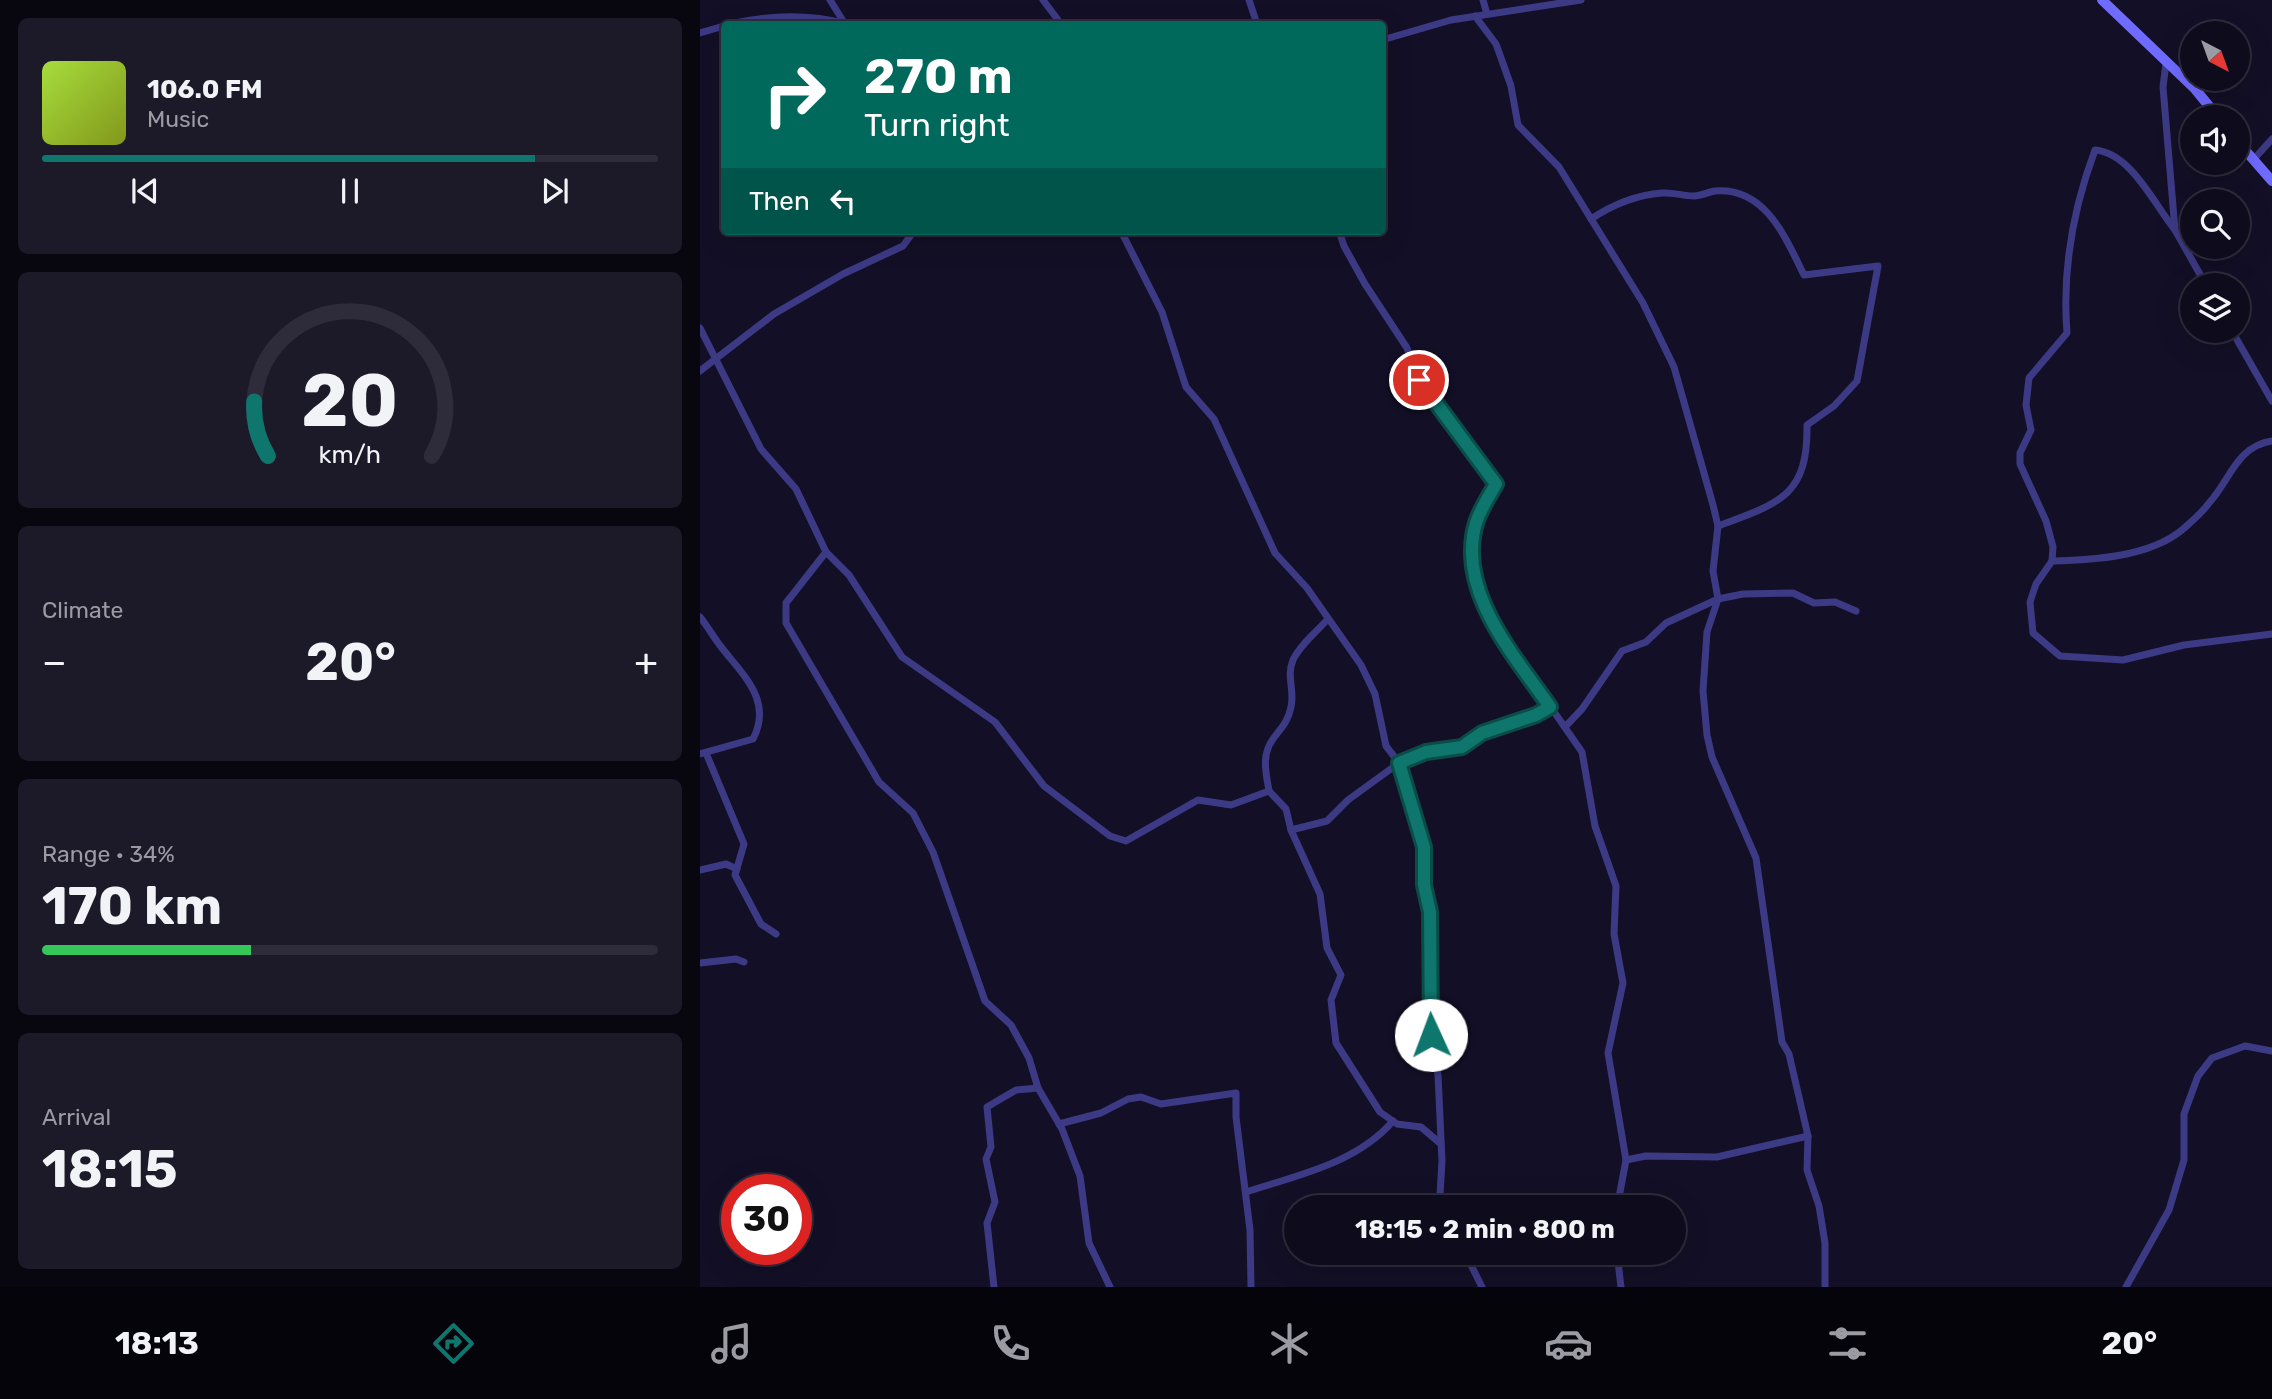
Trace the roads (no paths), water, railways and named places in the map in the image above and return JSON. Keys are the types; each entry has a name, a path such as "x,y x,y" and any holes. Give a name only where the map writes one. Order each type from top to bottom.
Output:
{"street":[{"path":"830,0 844,21"},
{"path":"1042,0 1059,21"},
{"path":"1250,0 1255,21"},
{"path":"1483,0 1487,14"},
{"path":"1386,39 1451,20 1581,0"},
{"path":"2102,0 2195,89 2208,105"},
{"path":"743,21 793,16 826,21"},
{"path":"1475,16 1496,44 1511,86 1518,125 1559,167 1643,303 1674,367 1718,526 1713,571 1718,599 1707,632 1703,691 1707,735 1712,757 1756,858 1782,1042 1789,1054 1808,1136 1807,1170 1819,1206 1825,1243 1825,1287"},
{"path":"700,33 721,27"},
{"path":"2166,63 2163,88 2175,230"},
{"path":"2253,160 2272,139"},
{"path":"2199,273 2175,230 2135,175 2109,151 2095,150 2078,195 2071,232 2063,294 2067,333 2029,378 2026,405 2031,430 2020,453 2020,464 2046,521 2053,547 2052,561 2036,584 2030,601 2034,633 2060,656 2123,660 2184,645 2272,634"},
{"path":"2250,156 2272,181"},
{"path":"1591,219 1609,207 1661,193 1695,196 1716,191 1752,200 1769,213 1782,231 1804,275 1878,266 1857,381 1834,406 1807,425 1807,457 1799,482 1773,502 1718,526"},
{"path":"700,371 774,314 843,274 903,246 911,235"},
{"path":"1123,235 1162,312 1186,387 1214,419 1275,553 1307,587 1361,665 1375,694 1386,746 1399,763 1424,847 1424,885 1430,912 1431,1035 1437,1075 1441,1144 1440,1195"},
{"path":"1340,235 1343,246 1365,284 1406,348 1419,380 1496,484 1476,522 1472,552 1477,592 1581,752 1595,826 1616,886 1614,934 1623,983 1608,1053 1626,1160 1619,1195"},
{"path":"700,328 718,359 761,449 796,489 826,552 849,575 902,657 995,722 1044,786 1110,836 1126,841 1198,800 1231,805 1269,791"},
{"path":"2239,343 2272,401"},
{"path":"2052,561 2087,561 2161,542 2180,531 2210,503 2243,453 2260,443 2272,441"},
{"path":"826,552 786,603 786,623 879,782 913,813 943,878 985,1001 1012,1025 1029,1058 1038,1088 1059,1124 1080,1176 1090,1243 1110,1287"},
{"path":"1565,727 1582,709 1622,651 1646,642 1666,623 1718,599 1743,594 1793,593 1814,603 1835,602 1856,611"},
{"path":"700,617 723,649 747,675 759,708 759,728 753,739 703,753 744,844 735,875 761,924 776,934"},
{"path":"1328,619 1294,658 1288,675 1292,692 1291,707 1285,727 1272,741 1264,768 1269,791 1286,809 1291,830 1320,894 1327,948 1341,975 1331,1000 1336,1043 1380,1112 1393,1121 1422,1127 1441,1144"},
{"path":"1291,830 1327,821 1348,800 1399,763 1426,752 1462,747 1482,733 1536,715 1550,707"},
{"path":"700,870 726,864 737,869"},
{"path":"700,963 736,959 744,962"},
{"path":"2126,1287 2169,1210 2184,1160 2184,1114 2198,1076 2212,1058 2245,1046 2272,1051"},
{"path":"994,1287 995,1270 987,1223 995,1202 986,1159 992,1147 987,1107 1016,1090 1038,1088"},
{"path":"1059,1124 1101,1113 1128,1099 1141,1097 1161,1104 1236,1093 1236,1117 1246,1192 1251,1287"},
{"path":"1246,1192 1355,1154 1377,1140 1393,1121"},
{"path":"1626,1160 1646,1156 1717,1157 1808,1136"},
{"path":"1471,1265 1482,1287"},
{"path":"1618,1265 1621,1287"}]}
